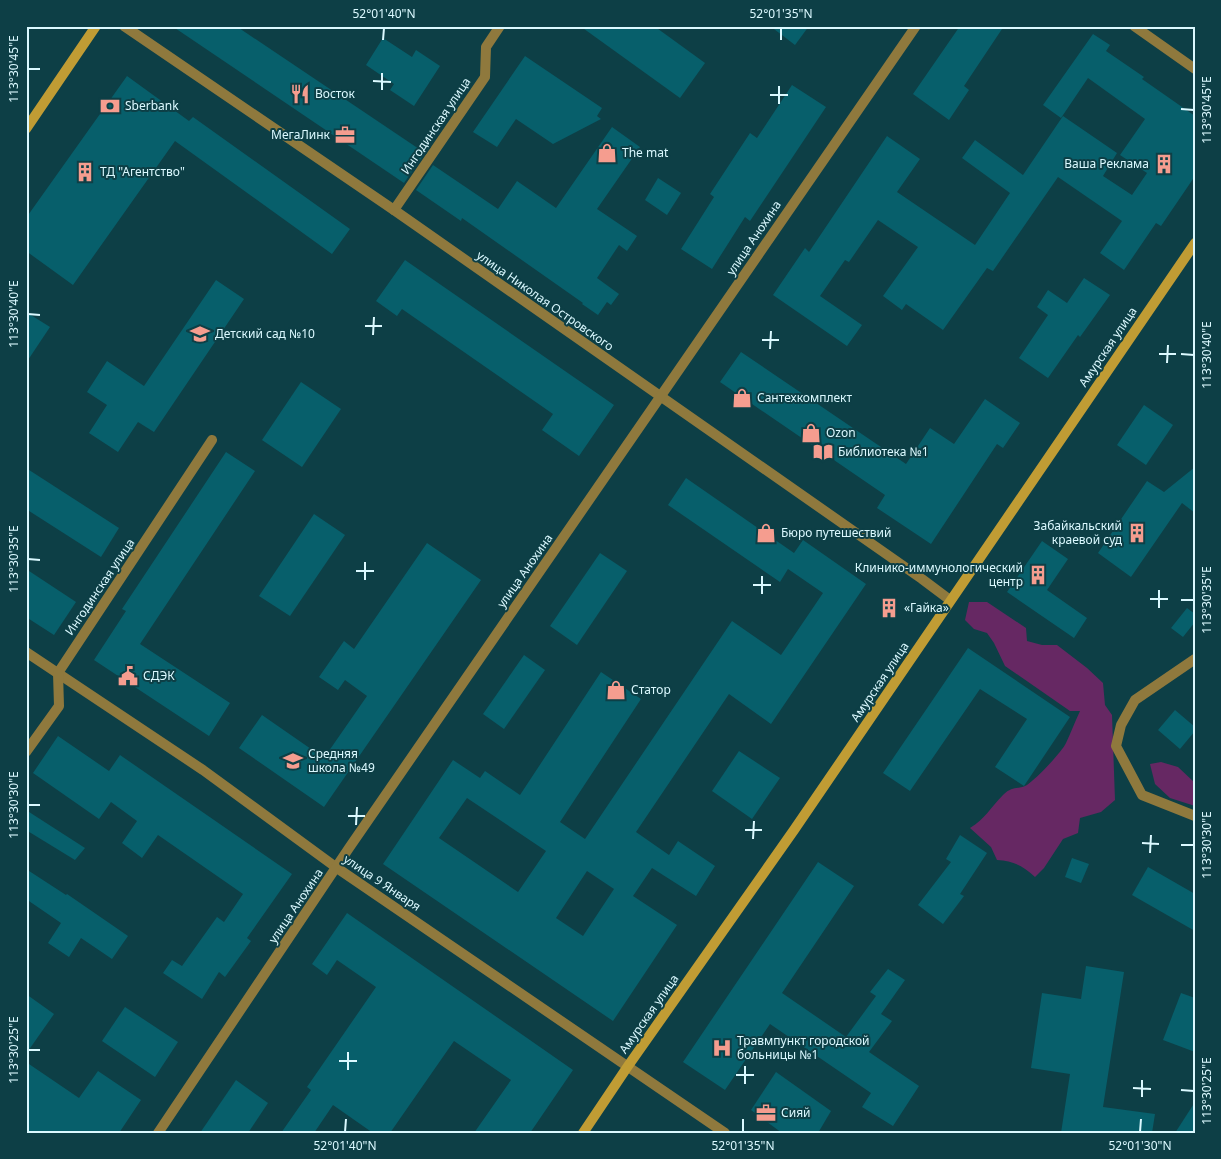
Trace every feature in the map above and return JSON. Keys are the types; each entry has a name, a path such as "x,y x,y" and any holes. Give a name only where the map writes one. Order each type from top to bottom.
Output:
{"main road":[{"path":"26,129 96,26"},
{"name":"Амурская улица","path":"583,1133 808,810 1195,243"}],"street":[{"name":"улица Николая Островского","path":"124,26 394,210 950,600"},
{"name":"Ингодинская улица","path":"394,210 485,77 486,46 500,26"},
{"name":"улица Анохина","path":"158,1133 337,868 916,26"},
{"path":"1134,26 1195,69"},
{"name":"Ингодинская улица","path":"58,673 212,440"},
{"name":"улица 9 Января","path":"26,652 203,770 337,868 725,1133"},
{"path":"1195,659 1135,700 1121,725 1116,746 1142,795 1195,816"},
{"path":"26,752 58,706 58,673"}],"shaded area":[{"path":"969,602 987,602 1026,628 1027,641 1042,645 1057,645 1087,668 1103,683 1105,705 1112,715 1115,800 1101,812 1080,818 1078,833 1063,839 1044,868 1035,877 1018,865 997,860 991,847 970,828 984,817 1007,792 1027,785 1048,766 1066,743 1080,711 1070,711 1005,666 987,633 974,629 965,620"},
{"path":"1161,762 1178,767 1195,783 1195,806 1170,798 1155,784 1150,764"}],"building":[{"path":"172,26 236,26 425,153 404,183"},
{"path":"580,26 654,26 705,63 680,98"},
{"path":"770,26 809,26 795,45"},
{"path":"960,26 1004,26 964,86 969,90 949,120 913,94"},
{"path":"1093,34 1110,45 1106,51 1195,116 1195,176 1161,226 1156,223 1124,270 1100,253 1122,221 1058,177 993,271 987,268 943,330 906,304 902,310 883,296 918,247 878,220 849,262 845,260 820,296 862,325 847,346 773,295 805,248 809,252 887,136 920,159 897,192 975,245 1010,193 962,158 975,140 1023,175 1063,116 1117,153 1103,176 1132,195 1147,173 1120,155 1145,119 1088,78 1061,118 1043,105"},
{"path":"383,38 412,57 416,50 440,66 414,106 390,90 394,84 366,65"},
{"path":"525,56 602,108 597,116 601,119 553,144 516,119 497,147 473,132"},
{"path":"127,76 189,121 193,117 350,229 332,254 175,141 73,285 26,251 26,218"},
{"path":"792,85 826,107 750,221 745,217 712,269 681,249 714,197 710,194 750,133 757,138"},
{"path":"612,127 640,147 597,209 637,236 627,251 619,245 597,278 619,294 611,305 607,302 598,315 462,218 461,221 416,190 433,165 498,209 517,181 556,208"},
{"path":"658,178 681,193 667,215 645,200"},
{"path":"405,260 614,405 579,456 542,430 553,414 402,309 397,316 376,301"},
{"path":"1084,278 1110,295 1080,337 1078,335 1048,378 1019,358 1048,315 1037,307 1048,290 1067,303"},
{"path":"216,280 244,299 154,432 138,422 118,452 89,433 107,405 87,392 107,361 144,386"},
{"path":"26,312 50,327 26,363"},
{"path":"741,352 906,464 930,428 954,444 985,399 1020,423 1003,448 997,444 931,544 877,508 885,495 720,382"},
{"path":"301,382 341,409 302,467 262,440"},
{"path":"1144,405 1173,425 1146,465 1117,445"},
{"path":"226,452 255,471 140,644 230,703 209,736 94,660 126,611 122,609"},
{"name":"Забайкальский краевой суд","path":"1195,467 1195,513 1182,503 1131,577 1098,553 1147,481 1164,492"},
{"path":"26,468 119,528 101,557 26,509"},
{"path":"686,478 794,553 803,540 866,584 771,724 729,694 636,832 669,855 678,841 715,866 696,896 652,868 633,896 677,925 613,1021 383,864 453,760 480,778 485,771 520,795 601,672 641,699 560,822 585,839 732,621 781,655 823,593 788,569 780,582 668,505","holes":["467,798 546,851 518,892 439,838","587,871 614,889 583,936 556,918"]},
{"path":"314,514 345,535 290,616 259,596"},
{"name":"Клинико-иммунологический центр","path":"1042,541 1068,559 1047,590 1087,618 1074,638 1007,592"},
{"path":"427,543 481,580 324,807 239,748 262,715 324,758 367,696 345,680 338,690 319,677 344,641 354,649"},
{"path":"600,553 627,571 577,645 550,626"},
{"path":"26,569 76,602 54,635 26,617"},
{"path":"1187,608 1195,614 1195,622 1183,637 1171,628"},
{"path":"968,648 1070,717 1024,786 995,767 1027,719 980,689 910,791 883,773"},
{"path":"524,655 545,670 504,729 483,714"},
{"path":"1175,710 1195,727 1195,731 1180,749 1158,730"},
{"path":"58,736 109,771 120,755 292,874 247,938 251,941 225,977 219,972 202,999 163,973 172,960 182,966 217,917 224,922 243,894 158,835 142,858 122,843 137,821 111,802 99,819 33,773"},
{"path":"739,751 780,778 752,819 712,791"},
{"path":"26,810 85,848 75,860 26,830"},
{"path":"960,835 987,853 960,894 964,896 943,924 918,905 951,862 946,859"},
{"path":"1072,858 1089,864 1081,883 1065,877"},
{"path":"818,862 854,886 782,993 846,1037 876,996 870,992 888,969 905,980 881,1014 892,1021 869,1052 919,1086 893,1126 862,1107 871,1093 770,1024 725,1090 683,1062"},
{"path":"1148,867 1195,894 1195,931 1132,895"},
{"path":"26,869 67,894 128,936 112,959 81,938 69,957 48,943 61,923 26,899"},
{"path":"347,913 573,1070 530,1133 474,1133 511,1080 454,1041 390,1133 373,1133 333,1105 314,1133 281,1133 311,1090 307,1087 376,987 337,960 327,975 312,964"},
{"path":"1086,966 1124,972 1103,1107 1155,1114 1152,1133 1061,1133 1070,1074 1031,1068 1042,993 1081,999"},
{"path":"1181,993 1195,998 1195,1052 1163,1040"},
{"path":"26,994 54,1014 26,1054"},
{"path":"125,1007 178,1042 155,1077 102,1041"},
{"path":"26,1062 79,1098 98,1071 141,1100 119,1133 26,1133"},
{"path":"776,1072 831,1111 818,1133 782,1133 751,1110"},
{"path":"236,1080 268,1103 248,1133 200,1133"},
{"path":"1195,1102 1195,1133 1175,1133"}],"place":[{"name":"Восток","path":"300,94"},
{"name":"Sberbank","path":"110,106"},
{"name":"МегаЛинк","path":"345,135"},
{"name":"The mat","path":"607,153"},
{"name":"Ваша Реклама","path":"1164,164"},
{"name":"ТД \"Агентство\"","path":"85,172"},
{"name":"Детский сад №10","path":"200,334"},
{"name":"Сантехкомплект","path":"742,398"},
{"name":"Ozon","path":"811,433"},
{"name":"Библиотека №1","path":"823,452"},
{"name":"Бюро путешествий","path":"766,533"},
{"name":"Забайкальский краевой суд","path":"1137,533"},
{"name":"Клинико-иммунологический центр","path":"1038,575"},
{"name":"«Гайка»","path":"889,608"},
{"name":"СДЭК","path":"128,676"},
{"name":"Статор","path":"616,690"},
{"name":"Средняя школа №49","path":"293,761"},
{"name":"Травмпункт городской больницы №1","path":"722,1048"},
{"name":"Сияй","path":"766,1113"}]}
